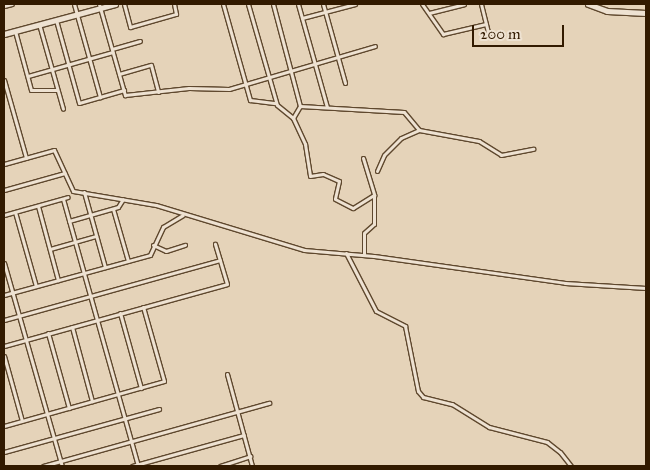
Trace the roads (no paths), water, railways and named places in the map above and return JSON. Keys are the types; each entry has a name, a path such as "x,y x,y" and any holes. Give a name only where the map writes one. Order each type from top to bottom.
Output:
{"street":[{"path":"4,6 12,4"},
{"path":"74,4 100,97"},
{"path":"4,34 100,6 115,4"},
{"path":"124,4 130,27 176,14 174,4"},
{"path":"223,4 250,100 276,103"},
{"path":"248,4 276,103 293,118 305,144 310,176 323,174 339,181 336,200 353,208 374,195"},
{"path":"273,4 300,106 293,118"},
{"path":"298,4 327,108"},
{"path":"323,4 346,83"},
{"path":"302,18 355,4"},
{"path":"422,4 444,34 486,24"},
{"path":"428,13 464,4"},
{"path":"481,4 489,35"},
{"path":"588,4 607,11 646,14"},
{"path":"100,6 125,95 230,89 245,82 375,46"},
{"path":"56,20 80,103 124,90"},
{"path":"39,24 63,109"},
{"path":"15,31 32,90 57,90"},
{"path":"28,76 90,59 140,41"},
{"path":"119,74 151,65 158,92"},
{"path":"4,80 26,158"},
{"path":"300,106 404,112 419,130"},
{"path":"377,171 384,155 401,138 419,130 479,141 501,155 533,149"},
{"path":"4,164 54,150 73,191 123,198 304,250 364,255 565,283 646,288"},
{"path":"363,158 374,195 374,224 364,233 364,255"},
{"path":"4,190 65,173"},
{"path":"84,192 105,267"},
{"path":"4,215 68,197"},
{"path":"63,198 138,466"},
{"path":"69,221 113,209 123,198"},
{"path":"38,206 58,280"},
{"path":"113,209 128,261"},
{"path":"15,212 36,286"},
{"path":"4,295 150,254 163,227 184,214"},
{"path":"50,249 96,236"},
{"path":"4,346 227,284 215,244"},
{"path":"153,245 166,251 185,245"},
{"path":"346,253 376,311 405,326 418,391 423,397 452,404 489,427 547,442 560,452 571,466"},
{"path":"4,320 220,260"},
{"path":"4,263 62,466"},
{"path":"4,426 164,381 143,307"},
{"path":"120,313 141,388"},
{"path":"72,327 92,401"},
{"path":"48,333 69,408"},
{"path":"4,356 22,421"},
{"path":"227,374 252,466"},
{"path":"43,466 269,403"},
{"path":"4,452 159,409"},
{"path":"132,466 138,466 244,435"},
{"path":"220,466 250,456"}]}
